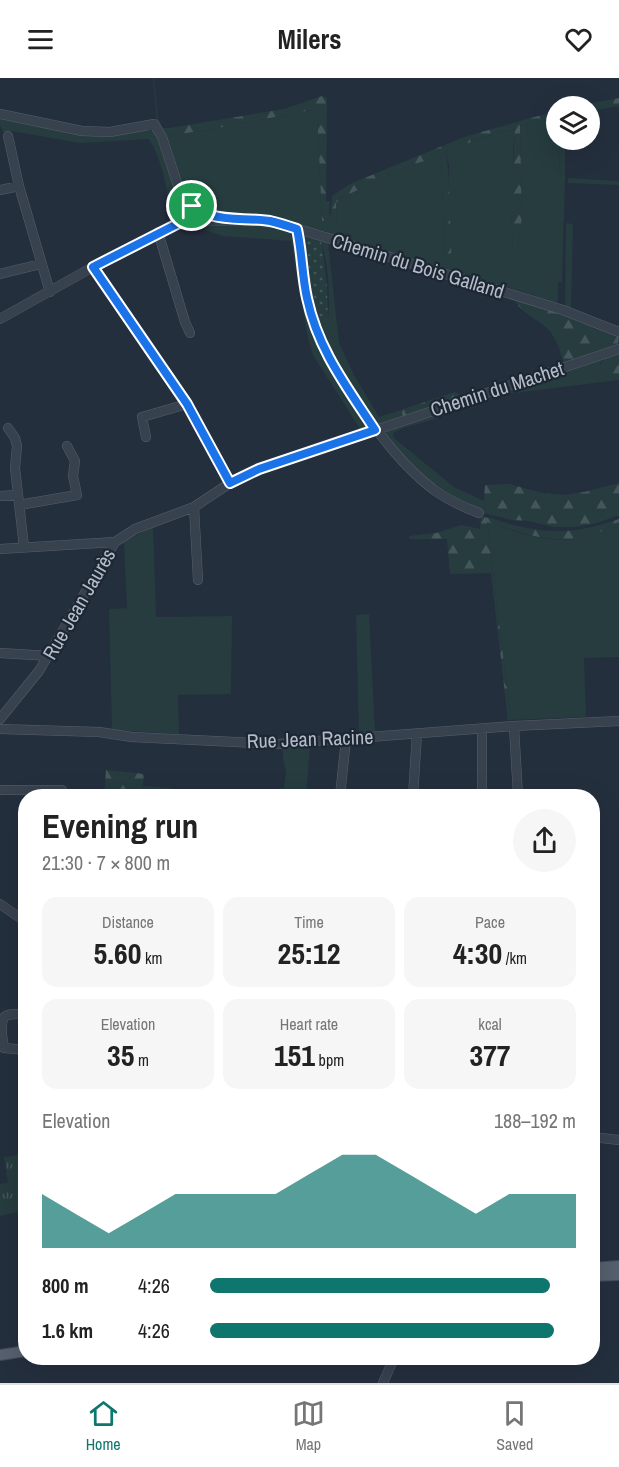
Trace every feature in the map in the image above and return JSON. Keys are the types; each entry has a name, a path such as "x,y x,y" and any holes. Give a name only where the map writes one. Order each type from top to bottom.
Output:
{"main road":[{"path":"600,1267 619,1266"},
{"path":"600,1276 619,1275"},
{"path":"0,1355 18,1353"}],"street":[{"path":"0,114 82,131 110,132 154,124 162,137 181,195 183,221 93,267 0,320"},
{"path":"8,136 50,292"},
{"path":"0,190 20,186"},
{"path":"181,195 199,211 230,220"},
{"name":"Chemin du Bois Galland","path":"183,221 271,221 563,310 619,332"},
{"path":"297,229 303,256 307,297 331,363 375,430 408,467 434,490 479,513"},
{"path":"158,232 162,238 190,333"},
{"path":"0,274 41,264"},
{"path":"93,267 187,404 230,483"},
{"name":"Chemin du Machet","path":"375,430 619,349"},
{"path":"146,437 142,417 187,404"},
{"path":"8,428 17,446 15,468 24,548"},
{"name":"Rue Jean Jaurès","path":"0,719 50,656 115,542 135,529 194,507 230,483 259,469 375,430"},
{"path":"0,496 18,500 77,495 73,476 75,461 67,446"},
{"path":"194,507 198,580"},
{"path":"0,549 115,542"},
{"path":"0,653 50,656"},
{"name":"Rue Jean Racine","path":"0,729 99,732 132,737 278,744 514,726 619,721"},
{"path":"514,726 518,789"},
{"path":"482,729 482,789"},
{"path":"413,789 417,734"},
{"path":"341,789 346,739"},
{"path":"0,790 18,790"},
{"path":"0,904 18,916"},
{"path":"18,1014 4,1016 1,1035 4,1048 18,1049"},
{"path":"600,1138 619,1140"},
{"path":"383,1383 391,1365"}],"green space":[{"path":"153,78 158,118 167,136 317,109 322,221 326,201 330,201 329,213 337,228 336,202 341,198 411,165 441,156 443,264 452,263 449,229 449,167 446,151 497,133 516,129 511,209 513,248 517,249 522,218 520,126 546,120 546,150 559,150 560,175 565,177 562,282 558,282 558,301 555,303 331,236 324,231 322,234 280,219 212,206 184,192 157,123"},
{"path":"322,96 327,98 324,221 322,221 317,109 207,130 167,136 162,133 162,128 284,109"},
{"path":"619,98 619,106 600,109 600,102"},
{"path":"546,114 546,120 520,126 522,218 517,249 513,248 511,209 515,129 446,151 452,263 448,267 444,267 443,264 441,156 411,165 341,198 336,203 337,228 331,229 332,196 350,184 464,137"},
{"path":"0,116 41,126 152,130 156,134 176,192 179,217 172,222 169,220 169,203 164,178 156,153 148,139 80,143 11,131 3,132"},
{"path":"559,150 565,150 565,177 560,175"},
{"path":"568,178 619,181 619,185 568,183"},
{"path":"184,192 212,206 252,211 259,216 227,215 209,211 200,207"},
{"path":"566,223 573,224 571,309 619,326 619,328 565,309"},
{"path":"249,224 281,229 296,240 308,316 370,429 362,432 313,355 291,241 223,236 205,230 205,226"},
{"path":"303,236 320,240 322,245 328,320 322,320 314,315 309,300"},
{"path":"320,240 328,242 339,343 354,375 379,417 401,410 403,418 376,425 336,369 315,315 328,320 328,280"},
{"path":"516,299 619,336 618,344 564,365 554,337 523,310 515,301"},
{"path":"619,352 619,377 596,371 606,357"},
{"path":"606,357 600,364 599,372 613,374 619,377 619,380 506,394 506,391 393,433 394,438 454,487 484,501 483,513 429,484 381,431"},
{"path":"455,392 460,395 457,399 403,418 401,410"},
{"path":"619,483 619,515 597,523 575,527 554,527 483,513 485,485 509,484 542,493 564,495"},
{"path":"481,517 545,531 569,531 619,519 619,522 593,535 572,539 535,536 487,522 511,720 508,720 491,573 450,574 447,539 410,539 409,536 436,533 461,525 480,529"},
{"path":"487,521 522,534 560,540 589,537 619,522 619,657 584,658 586,717 511,720"},
{"path":"153,527 156,617 232,616 231,694 178,695 179,734 112,730 109,609 127,608 124,541"},
{"path":"369,614 375,732 359,734 356,615"},
{"path":"310,746 307,789 280,789 284,788 286,771 283,747"},
{"path":"106,770 144,774 143,789 105,789"},
{"path":"143,786 170,788 170,789 143,789"},
{"path":"18,1155 18,1212 0,1216 0,1184 8,1183 4,1157"}],"route":[{"path":"181,195 192,206 216,217 230,220 271,221 297,229 303,256 307,297 312,315 331,363 375,430 259,469 230,483 187,404 93,267 183,221 181,195"}]}
